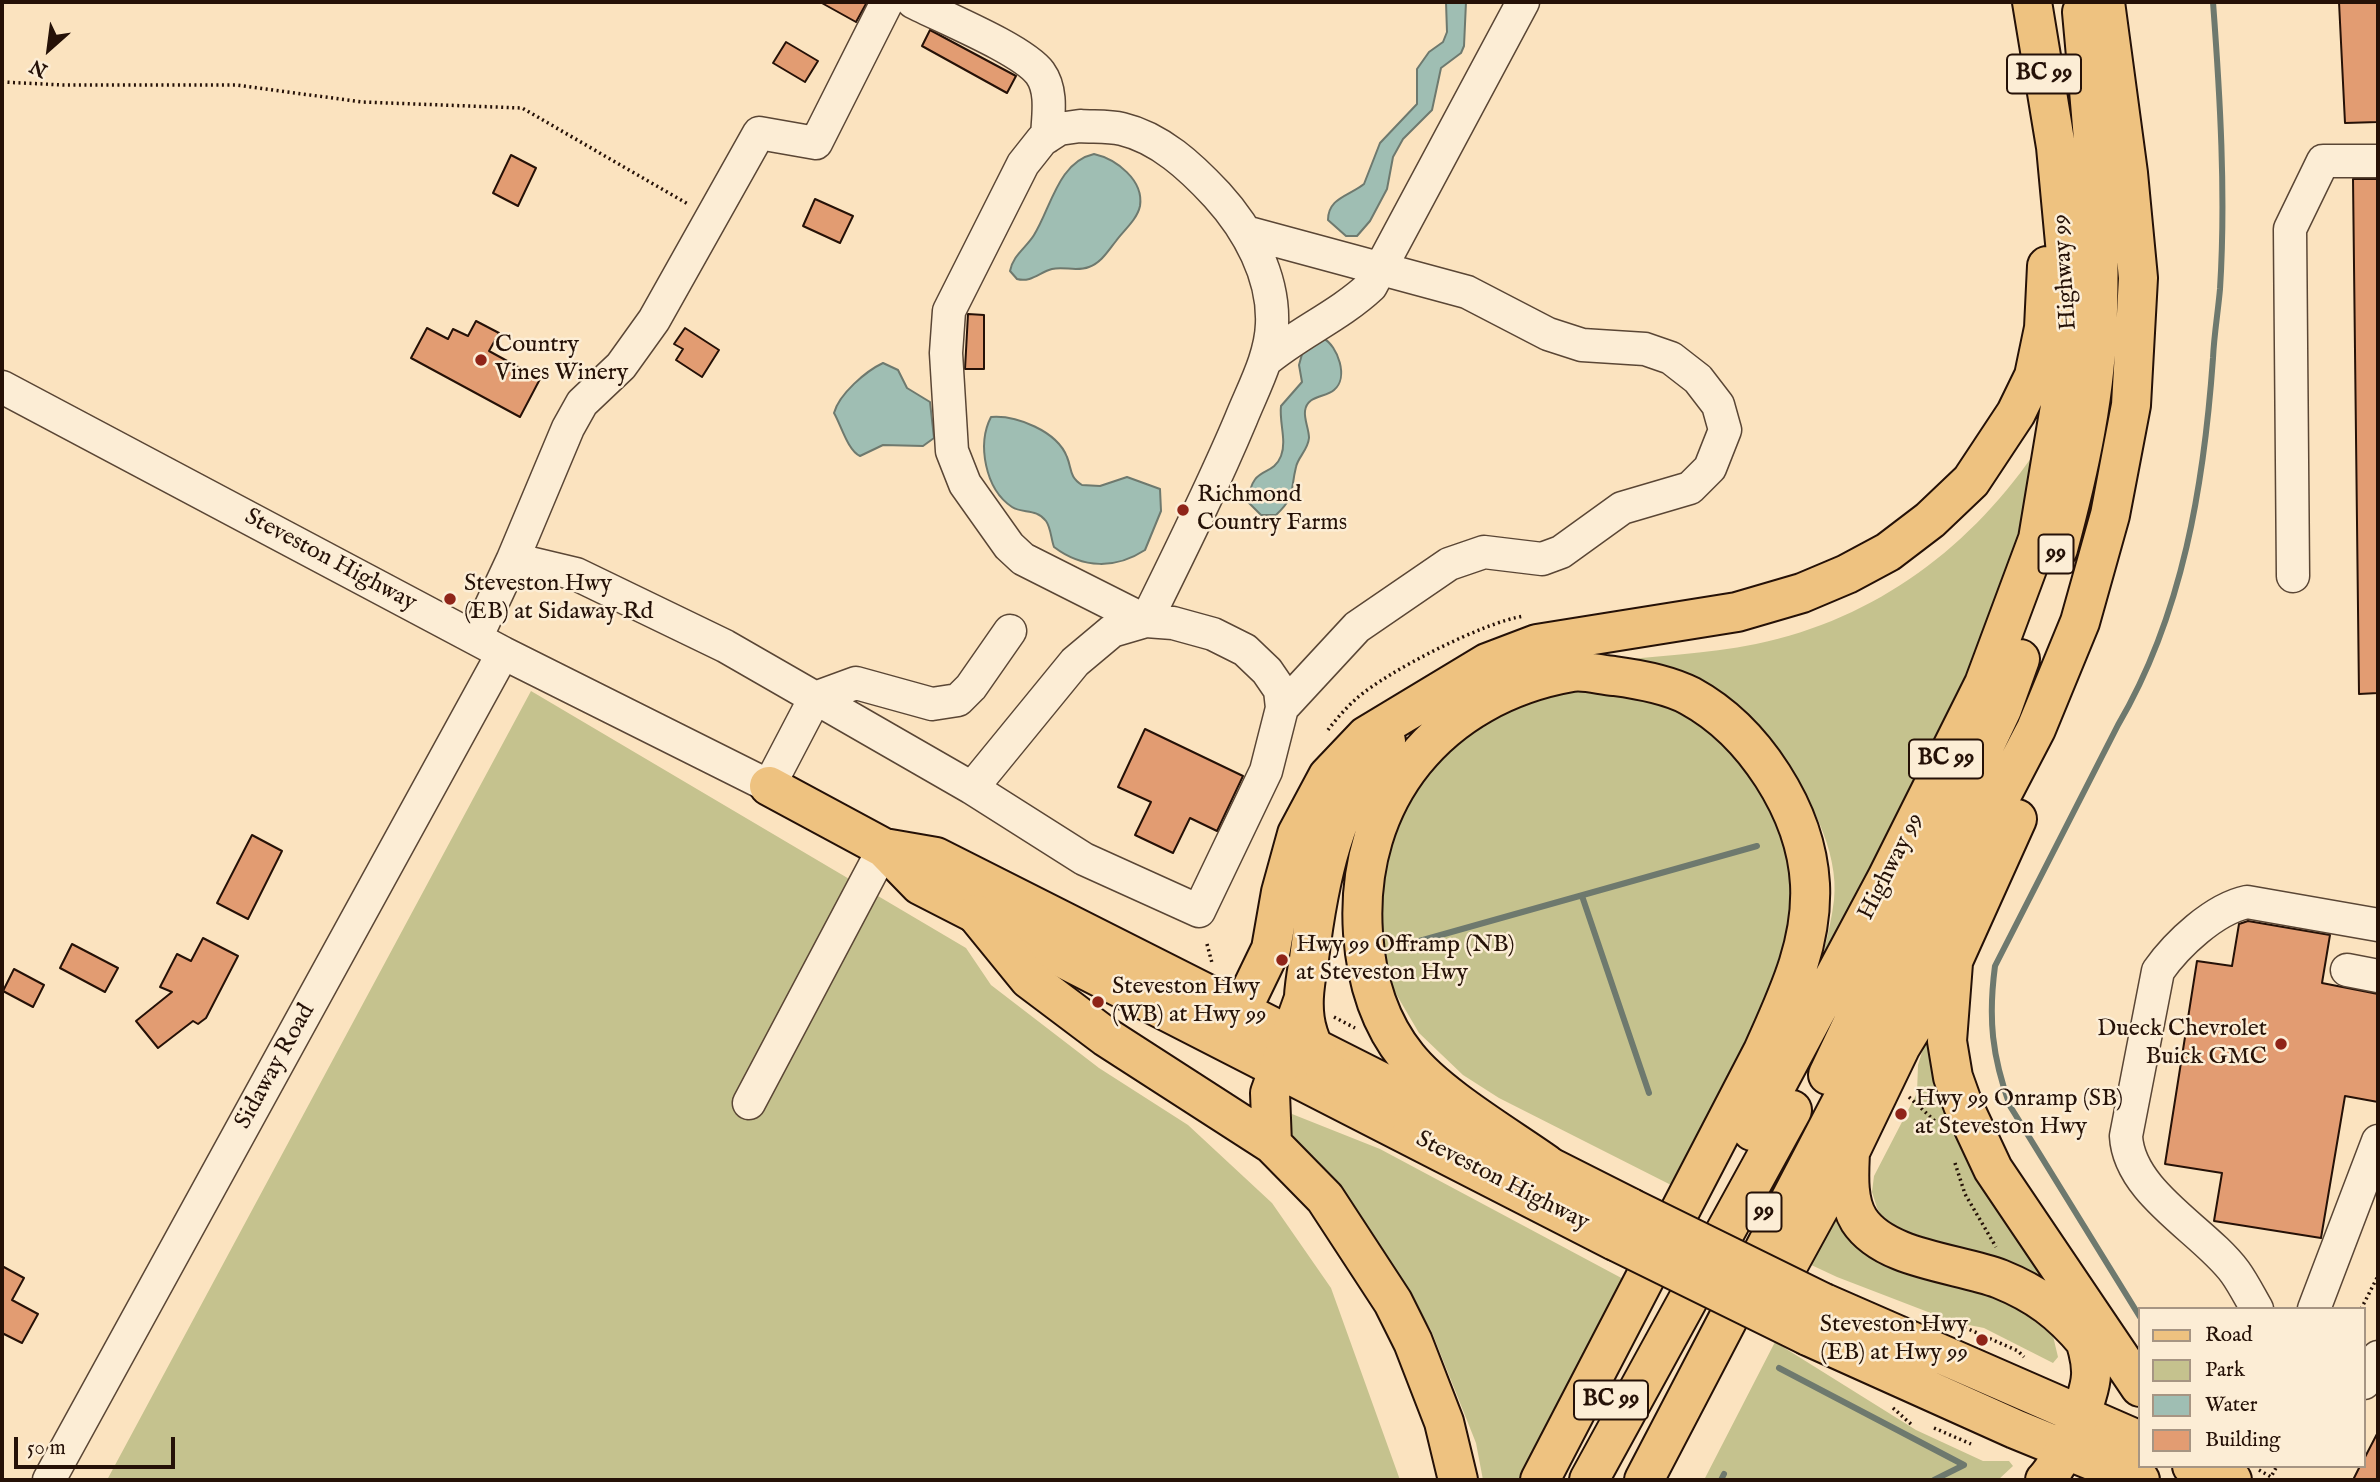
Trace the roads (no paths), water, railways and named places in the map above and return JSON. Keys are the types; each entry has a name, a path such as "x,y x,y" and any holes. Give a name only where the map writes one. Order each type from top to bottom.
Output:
{"main road":[{"name":"Highway 99","path":"1570,1480 1651,1321 1887,878 1984,684 2038,539 2073,328 2075,145 2032,2"},
{"name":"99","path":"1618,1480 1762,1215 2002,709 2055,558 2075,486 2090,404 2098,312 2099,232 2075,145 2063,2"},
{"name":"99","path":"2075,145 2081,2"},
{"name":"BC 99","path":"1644,1480 2036,729 2080,622 2110,515 2131,405 2138,278 2128,173 2105,2"},
{"path":"1242,1009 1271,949 1281,892 1297,834 1328,776 1366,736 1487,663 1537,644 1737,612 1802,593 1847,574 1888,552 1930,520 1970,481 2016,412 2034,376 2044,328 2047,282 2044,180 2075,145"},
{"path":"1540,1480 1763,1051 1792,985 1807,935 1810,882 1798,830 1779,782 1739,734 1690,696 1631,678 1576,671 1525,683 1491,699 1431,742 1404,771 1385,801 1368,851 1361,906 1365,961 1373,996 1407,1057 1472,1113 1546,1164"},
{"path":"1272,1144 1270,1093 1277,1069 1302,1027 1316,905 1330,846 1355,789 1380,748 1418,706"},
{"path":"1672,1480 1850,1152 1901,1046 1953,961 2023,805 2015,769"},
{"name":"Steveston Highway","path":"769,786 884,848 920,885 1277,1069 1377,1118 1623,1225 1816,1319 2055,1465 2140,1480"},
{"name":"Steveston Highway","path":"884,848 936,857 1242,1009 1302,1027 1546,1164 1623,1225"},
{"path":"976,914 1038,987 1106,1037 1272,1144 1325,1198 1393,1302 1413,1342 1444,1423 1458,1480"},
{"name":"99","path":"1589,1480 1750,1181 1893,936"},
{"path":"1953,961 1947,1041 1956,1087 1993,1169 2138,1384"},
{"path":"1302,1027 1328,1072 1377,1118"},
{"path":"1850,1152 1852,1203 1859,1220 1870,1233 1892,1248 1997,1278 2024,1289 2062,1314 2085,1342"},
{"path":"2055,1465 2080,1413 2091,1376 2085,1342 2061,1271"},
{"name":"Steveston Highway","path":"1816,1319 2080,1413 2138,1440"},
{"path":"2196,1468 2222,1480"},
{"path":"2219,1468 2232,1480"}],"street":[{"path":"476,638 513,559 568,428 582,403 621,366 654,320 759,133 816,143 887,2"},
{"path":"913,2 1023,58 1041,74 1049,97 1046,137"},
{"path":"1265,361 1286,344 1350,306 1371,286 1523,2"},
{"path":"1080,125 1122,129 1150,140 1194,170 1245,232 1260,261 1270,293 1272,325 1265,361 1207,499 1146,621 1023,559 1009,546 965,484 952,451 946,353 949,311 1023,164 1046,137 1059,129 1080,125"},
{"path":"2293,576 2290,229 2323,161 2378,161"},
{"path":"513,559 576,574 725,646 972,788 1084,859 1199,911 1266,771 1281,699 1357,626 1448,564 1483,552 1542,559 1561,552 1622,508 1690,488 1710,468 1725,430 1718,405 1698,379 1671,358 1645,349 1582,345 1548,334 1467,292 1245,232"},
{"name":"Steveston Highway","path":"2,387 503,653 769,786"},
{"path":"972,788 1075,662 1112,631 1146,621 1173,623 1213,634 1245,650 1267,671 1281,699"},
{"path":"769,786 815,698 856,683 932,704 958,700 971,687 1010,631"},
{"name":"Sidaway Road","path":"49,1480 503,653"},
{"path":"749,1102 884,848"},
{"path":"2256,1307 2234,1270 2162,1202 2127,1153 2126,1136 2158,971 2172,952 2232,905 2247,902 2378,925"},
{"path":"2347,970 2378,976"},
{"path":"2315,1307 2378,1141"},
{"path":"2366,1379 2378,1357"}],"water":[{"path":"1446,2 1466,2 1464,46 1461,53 1441,68 1432,110 1403,139 1393,157 1387,189 1370,221 1357,236 1346,236 1328,220 1329,213 1335,202 1364,184 1380,143 1417,104 1417,69 1429,52 1443,42 1447,32"},
{"path":"1094,154 1119,166 1133,179 1140,197 1136,216 1097,263 1079,269 1052,269 1031,278 1017,279 1010,271 1012,265 1034,235 1057,187 1072,166"},
{"path":"1323,338 1337,355 1341,378 1334,390 1313,399 1306,406 1308,442 1297,463 1290,498 1276,515 1261,515 1248,502 1250,490 1258,476 1273,467 1281,456 1281,406 1302,382 1299,365 1304,347"},
{"path":"883,363 898,370 907,388 930,402 934,438 923,446 883,445 860,456 848,443 834,413 841,398 854,384"},
{"path":"991,417 1023,422 1045,432 1062,448 1073,476 1082,485 1100,486 1127,477 1160,489 1161,511 1145,550 1123,561 1100,564 1076,559 1054,547 1049,527 1042,517 1012,507 995,489 984,453"}],"waterway":[{"path":"2138,1314 2010,1106 1995,1054 1992,1003 1995,966 2140,683 2159,639 2186,547 2204,453 2222,254 2220,109 2213,2"},
{"path":"1398,947 1757,846"},
{"path":"1582,896 1649,1093"},
{"path":"1779,1368 1964,1465 1934,1480"},
{"path":"1721,1480 1724,1474"}],"place":[{"name":"Country Vines Winery","path":"481,360"},
{"name":"Richmond Country Farms","path":"1183,510"},
{"name":"Steveston Hwy (EB) at Sidaway Rd","path":"450,599"},
{"name":"Hwy 99 Offramp (NB) at Steveston Hwy","path":"1282,960"},
{"name":"Steveston Hwy (WB) at Hwy 99","path":"1098,1002"},
{"name":"Dueck Chevrolet Buick GMC","path":"2281,1044"},
{"name":"Hwy 99 Onramp (SB) at Steveston Hwy","path":"1901,1114"},
{"name":"Steveston Hwy (EB) at Hwy 99","path":"1982,1340"}]}
